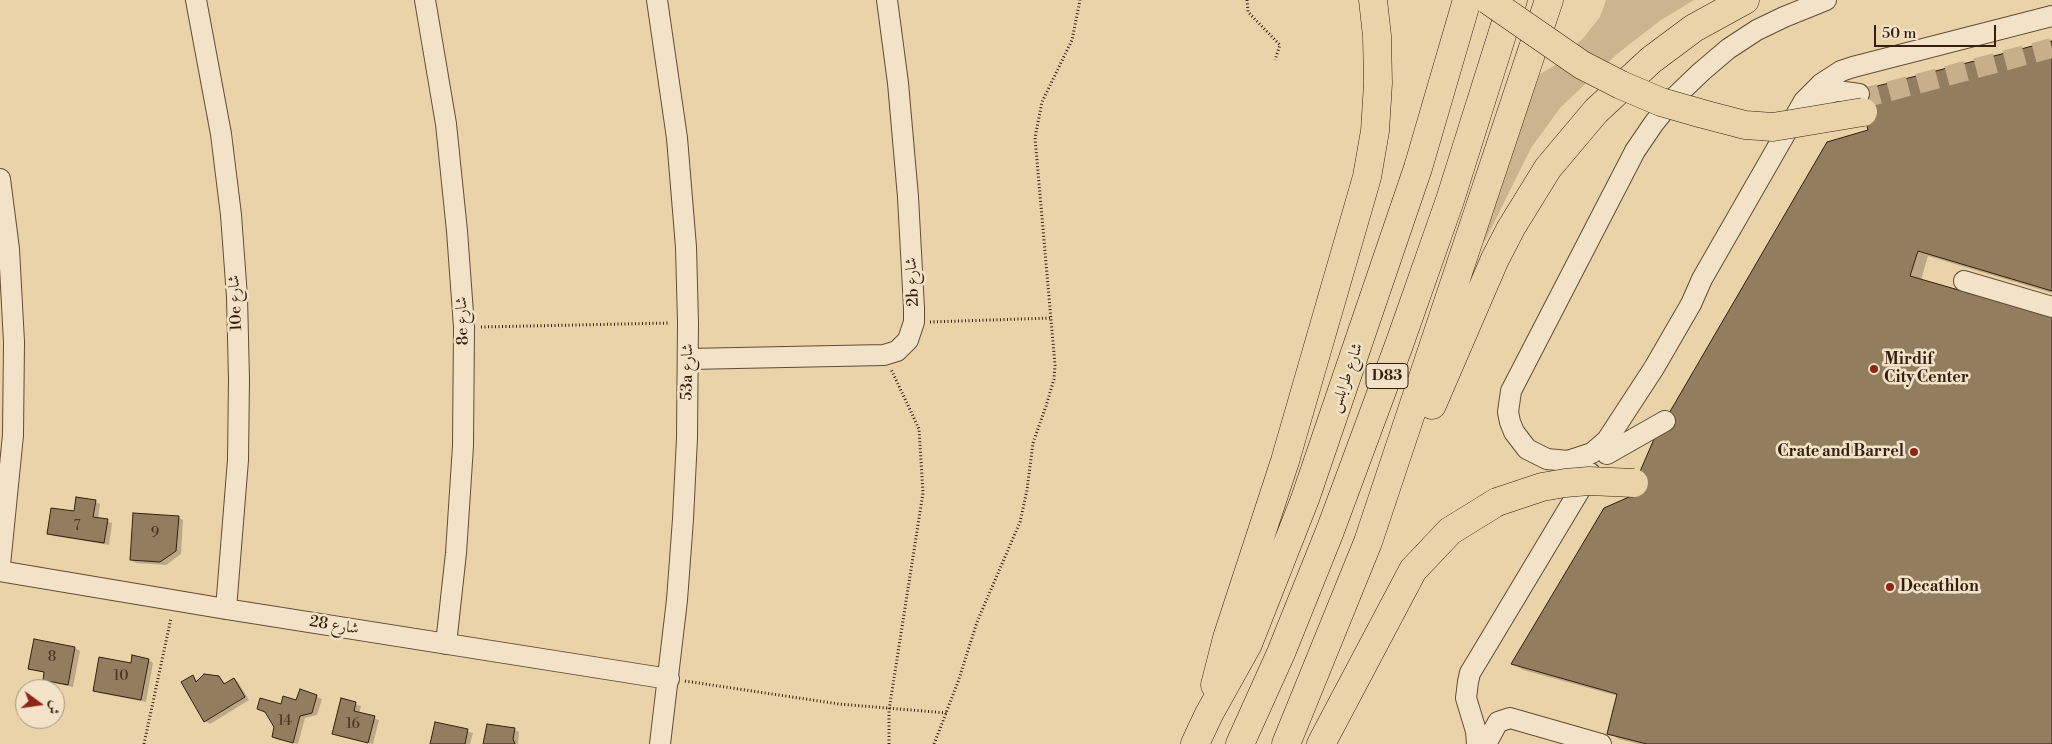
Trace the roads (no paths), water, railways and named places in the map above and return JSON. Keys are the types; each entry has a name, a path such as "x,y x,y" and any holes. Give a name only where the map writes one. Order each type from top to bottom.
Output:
{"highway":[{"path":"1209,714 1227,638 1285,461 1367,177 1375,131 1378,84 1377,36 1373,0"},
{"name":"شارع طرابلس","path":"1195,744 1209,714 1248,644 1305,499 1418,168 1467,0"},
{"path":"1488,0 1582,65 1621,85 1661,102 1745,125 1773,127 1787,126 1862,107"},
{"name":"D83","path":"1240,744 1281,653 1330,531 1396,354 1450,200 1513,0"},
{"path":"1286,744 1368,542 1549,0"},
{"path":"1368,542 1405,466 1495,259 1511,228 1548,168 1596,111 1650,60 1694,28 1745,0"},
{"path":"1321,744 1413,570 1450,531 1497,502 1542,487 1589,481 1634,483"}],"street":[{"name":"10e شارع","path":"196,0 221,134 237,297 239,378 238,460 226,609"},
{"name":"8e شارع","path":"424,0 446,124 457,231 464,327 462,466 456,554 446,644"},
{"name":"53a شارع","path":"657,0 677,138 686,247 688,323 683,519 669,678 660,744"},
{"name":"2b شارع","path":"688,359 884,356 898,351 908,340 914,322 908,197 898,83 887,0"},
{"path":"1826,0 1757,30 1728,49 1683,90 1654,123 1634,152 1515,380 1508,412 1514,432 1527,449 1546,459 1568,461 1592,454 1607,440 1654,368 1691,304 1709,267 1804,101 1821,84 1841,71 1853,67 2052,16"},
{"path":"1691,304 1715,274 1823,98 1829,93 1837,91 1862,107"},
{"path":"0,179 9,249 14,342 13,435 0,565"},
{"path":"1964,280 2052,306"},
{"path":"1477,744 1476,730 1466,698 1470,673 1582,485 1607,454 1634,413 1654,368"},
{"path":"1607,454 1665,421"},
{"name":"شارع 28","path":"0,571 226,609 669,678"},
{"path":"1486,744 1498,722 1510,718 1601,744"}],"tunnel":[{"path":"1860,99 2052,48"}],"place":[{"name":"Mirdif City Center","path":"1874,369"},
{"name":"Crate and Barrel","path":"1914,452"},
{"name":"Decathlon","path":"1890,587"}]}
